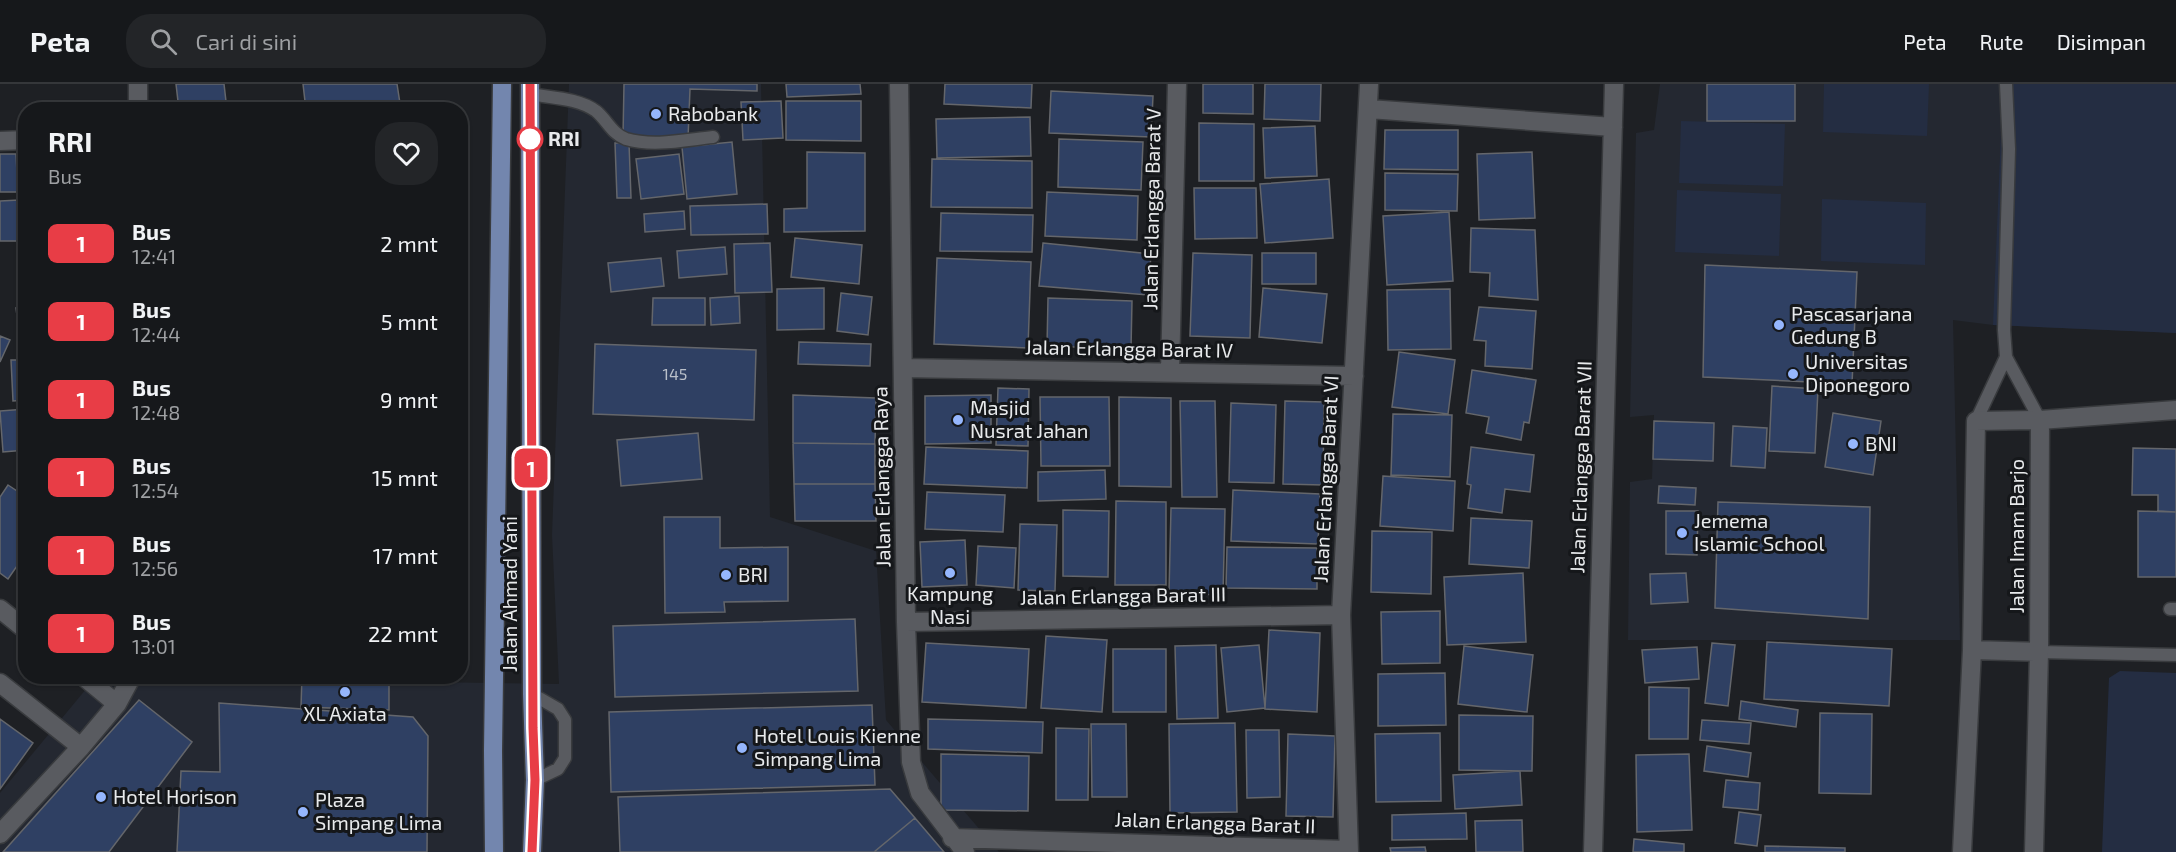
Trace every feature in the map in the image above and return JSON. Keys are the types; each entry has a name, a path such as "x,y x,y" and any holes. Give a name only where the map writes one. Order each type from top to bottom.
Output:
{"main road":[{"name":"Jalan Ahmad Yani","path":"494,852 493,751 502,84"},
{"name":"Jalan Ahmad Yani","path":"530,89 532,694 535,780 532,852"}],"street":[{"path":"138,84 138,102"},
{"name":"Jalan Erlangga Raya","path":"899,84 906,622 911,762 920,794 965,852"},
{"name":"Jalan Erlangga Barat V","path":"1170,372 1177,84"},
{"name":"Jalan Erlangga Barat VI","path":"1348,851 1341,615 1369,84"},
{"name":"Jalan Erlangga Barat VII","path":"1593,852 1614,84"},
{"path":"1369,109 1613,127"},
{"path":"0,141 18,140"},
{"name":"Jalan Erlangga Barat IV","path":"903,368 1354,376"},
{"path":"1962,852 1972,650 1976,421 2040,420 2176,411"},
{"name":"Jalan Imam Barjo","path":"2034,852 2039,652 2040,420"},
{"path":"0,609 18,624"},
{"name":"Jalan Erlangga Barat III","path":"906,622 1341,615"},
{"path":"1972,650 2039,652"},
{"path":"0,683 81,747"},
{"path":"93,684 117,704"},
{"path":"0,834 81,747 117,704 128,684"},
{"name":"Jalan Erlangga Barat II","path":"952,838 1077,847 1348,851"}],"lane":[{"path":"2006,84 2009,149 2004,330 2006,357 2040,420"},
{"path":"530,89 578,102 597,112 615,133 624,138 649,144 713,137"},
{"path":"1976,421 2006,357"},
{"path":"2039,652 2176,655"},
{"path":"532,694 558,709 565,720 565,758 558,769 535,780"}],"shaded area":[{"path":"569,84 761,84 770,517 876,551 886,720 999,852 0,852 0,793 90,684 559,684 552,535"},
{"name":"Universitas Diponegoro","path":"1660,84 2176,84 2176,333 1993,325 1953,320 1960,640 1628,640 1630,482 1652,479 1654,415 1630,417 1636,133 1654,130"},
{"path":"1824,84 1929,84 1927,136 1823,132"},
{"path":"2003,84 2176,84 2176,333 1993,325"},
{"path":"1681,121 1785,124 1783,186 1679,183"},
{"path":"1677,190 1781,194 1779,256 1675,252"},
{"path":"1822,199 1926,203 1925,265 1821,261"},
{"path":"2120,671 2176,673 2176,852 2102,852 2109,678"}],"building":[{"path":"176,84 224,84 226,102 178,102"},
{"path":"303,84 397,84 400,102 305,102"},
{"name":"Rabobank","path":"624,84 757,84 757,91 690,89 688,139 623,136"},
{"path":"786,84 860,84 861,94 787,97"},
{"path":"945,84 1032,84 1031,108 944,104"},
{"path":"1203,84 1253,84 1253,114 1203,113"},
{"path":"1265,84 1321,84 1320,121 1264,119"},
{"path":"1707,84 1795,84 1795,121 1707,121"},
{"path":"1051,91 1153,96 1151,137 1049,133"},
{"path":"781,101 783,138 743,140 741,102"},
{"path":"786,101 861,101 861,141 786,140"},
{"path":"1030,117 1031,156 937,158 936,119"},
{"path":"1199,123 1254,124 1254,181 1199,181"},
{"path":"1315,126 1317,176 1265,178 1263,128"},
{"path":"1385,130 1458,130 1458,170 1384,169"},
{"path":"1059,139 1143,142 1141,190 1058,187"},
{"path":"732,142 737,194 687,199 682,147"},
{"path":"615,143 629,143 631,198 617,198"},
{"path":"807,152 865,153 865,231 784,232 784,209 807,208"},
{"path":"1532,152 1535,218 1479,220 1477,154"},
{"path":"0,154 16,154 18,192 0,192"},
{"path":"679,154 684,194 641,199 636,159"},
{"path":"932,159 1032,161 1032,208 931,207"},
{"path":"1385,173 1458,174 1457,211 1385,210"},
{"path":"1329,179 1333,238 1265,243 1260,184"},
{"path":"1194,188 1256,188 1257,238 1195,239"},
{"path":"1047,192 1138,196 1137,240 1045,236"},
{"path":"18,200 18,241 0,241 0,201"},
{"path":"767,204 768,234 691,235 690,206"},
{"path":"684,211 685,229 645,232 644,214"},
{"path":"1449,212 1453,281 1387,285 1383,216"},
{"path":"941,213 1033,215 1032,252 940,251"},
{"path":"1471,228 1535,230 1538,300 1489,296 1490,273 1470,272"},
{"path":"795,238 862,245 859,284 791,277"},
{"path":"770,243 772,292 735,293 734,244"},
{"path":"1043,243 1151,254 1148,295 1039,286"},
{"path":"725,247 727,274 679,278 677,251"},
{"path":"1193,253 1252,255 1250,338 1190,336"},
{"path":"1262,253 1316,253 1316,284 1262,284"},
{"path":"661,258 664,286 611,292 608,263"},
{"path":"937,258 1031,262 1028,348 934,344"},
{"name":"Pascasarjana Gedung B","path":"1705,265 1857,272 1852,384 1703,377"},
{"path":"824,288 824,329 777,330 777,289"},
{"path":"1263,288 1327,294 1322,343 1259,337"},
{"path":"1450,289 1451,349 1388,350 1387,290"},
{"path":"841,293 872,297 868,335 837,331"},
{"path":"739,296 740,323 711,325 710,298"},
{"path":"653,298 705,298 705,325 652,325"},
{"path":"1048,298 1132,301 1131,349 1047,346"},
{"path":"1479,307 1536,311 1532,369 1485,366 1486,341 1474,340"},
{"path":"0,336 10,340 0,362"},
{"path":"799,342 871,344 870,366 798,364"},
{"path":"595,344 756,350 754,420 593,414"},
{"path":"1399,352 1455,360 1448,414 1392,407"},
{"path":"11,360 18,360 18,401 13,401"},
{"path":"1472,370 1536,380 1529,423 1524,422 1521,440 1486,433 1489,417 1466,413"},
{"path":"1772,386 1818,389 1815,453 1769,451"},
{"path":"998,388 1029,389 1028,446 996,445"},
{"path":"793,395 876,398 875,444 793,443"},
{"name":"Masjid Nusrat Jahan","path":"991,395 991,443 925,444 925,396"},
{"path":"1040,397 1109,397 1110,466 1041,466"},
{"path":"1119,397 1171,398 1171,487 1119,486"},
{"path":"1180,401 1215,401 1217,497 1182,497"},
{"path":"1285,401 1324,402 1323,485 1283,484"},
{"path":"1231,403 1276,405 1274,483 1229,482"},
{"path":"18,410 18,451 3,452 0,411"},
{"name":"BNI","path":"1833,413 1881,421 1873,475 1825,467"},
{"path":"1393,414 1452,415 1450,477 1391,475"},
{"path":"1654,421 1714,423 1713,461 1653,459"},
{"path":"1733,426 1767,428 1765,468 1731,466"},
{"path":"698,433 702,479 621,486 617,440"},
{"path":"793,443 875,444 875,484 794,484"},
{"path":"926,447 1028,451 1027,488 924,484"},
{"path":"1471,447 1534,455 1530,492 1505,489 1502,513 1468,508 1471,485 1467,484"},
{"path":"2133,448 2176,449 2176,512 2158,511 2158,495 2132,495"},
{"path":"1105,470 1106,499 1038,501 1038,472"},
{"path":"1383,476 1455,481 1453,531 1380,526"},
{"path":"794,484 875,484 876,521 795,521"},
{"path":"8,485 18,492 18,565 8,579 0,573 0,497"},
{"path":"1659,486 1696,488 1695,505 1658,503"},
{"path":"1233,490 1320,494 1318,544 1231,541"},
{"path":"927,492 1005,495 1003,532 925,529"},
{"path":"1116,501 1166,502 1166,585 1115,585"},
{"path":"1718,502 1870,507 1868,619 1715,608"},
{"path":"1171,508 1225,509 1223,595 1169,593"},
{"path":"1063,510 1109,511 1108,577 1063,576"},
{"name":"Jemema Islamic School","path":"1666,511 1698,511 1697,555 1666,554"},
{"path":"2138,511 2176,512 2176,577 2138,577"},
{"name":"BRI","path":"664,517 720,517 720,548 788,547 788,601 724,602 725,612 665,613"},
{"path":"1471,518 1532,521 1529,568 1469,564"},
{"path":"1020,524 1057,525 1055,591 1018,590"},
{"path":"1372,531 1432,532 1431,594 1371,592"},
{"path":"965,540 967,585 922,587 920,542"},
{"path":"978,546 1016,548 1014,588 976,585"},
{"path":"1227,547 1317,548 1317,589 1226,588"},
{"path":"1523,573 1526,642 1447,645 1444,577"},
{"path":"1686,573 1688,602 1651,604 1650,574"},
{"path":"1440,611 1440,663 1382,664 1381,612"},
{"path":"855,619 858,691 615,697 613,626"},
{"path":"1269,630 1320,633 1317,712 1265,709"},
{"path":"1046,636 1107,640 1102,712 1041,708"},
{"path":"1767,642 1892,649 1889,706 1764,699"},
{"path":"926,643 1029,649 1026,708 922,702"},
{"path":"1712,643 1735,645 1728,706 1705,703"},
{"path":"1216,645 1218,718 1177,719 1175,646"},
{"path":"1259,645 1265,708 1227,712 1221,648"},
{"path":"1464,646 1533,655 1527,712 1458,704"},
{"path":"1697,647 1699,679 1645,683 1642,650"},
{"path":"1113,649 1166,649 1166,712 1113,712"},
{"path":"1445,673 1446,725 1378,726 1378,674"},
{"name":"XL Axiata","path":"302,684 389,684 389,710 301,707"},
{"path":"1649,687 1689,688 1688,739 1649,739"},
{"name":"Hotel Horison","path":"139,700 192,742 109,852 3,852"},
{"path":"1741,701 1798,710 1796,727 1739,719"},
{"name":"Plaza Simpang Lima","path":"219,703 413,717 428,736 427,852 177,852 181,771 220,772"},
{"name":"Hotel Louis Kienne Simpang Lima","path":"872,705 875,785 611,792 609,712"},
{"path":"1820,713 1872,714 1871,794 1819,793"},
{"path":"1459,715 1533,716 1532,771 1459,770"},
{"path":"0,719 33,743 0,789"},
{"path":"928,719 1043,722 1042,753 928,749"},
{"path":"1702,720 1751,723 1749,744 1700,740"},
{"path":"1235,723 1237,812 1170,813 1169,724"},
{"path":"1091,724 1126,724 1127,797 1092,797"},
{"path":"1056,728 1089,729 1088,800 1056,800"},
{"path":"1246,730 1279,730 1280,797 1247,798"},
{"path":"1440,733 1441,801 1376,802 1375,734"},
{"path":"1288,734 1335,736 1333,817 1286,816"},
{"path":"1707,746 1751,753 1748,777 1704,771"},
{"path":"941,754 1029,756 1028,811 941,810"},
{"path":"1689,754 1692,830 1637,832 1636,755"},
{"path":"1520,771 1522,805 1455,809 1453,775"},
{"path":"1726,780 1760,783 1758,810 1723,807"},
{"path":"890,789 915,818 874,852 620,852 618,797"},
{"path":"1739,812 1761,815 1757,846 1735,843"},
{"path":"1466,813 1467,839 1392,840 1392,815"},
{"path":"915,818 944,852 874,852"},
{"path":"1522,820 1523,852 1476,852 1475,821"},
{"path":"1634,839 1684,844 1684,852 1633,852"},
{"path":"1765,846 1845,848 1845,852 1765,852"},
{"path":"1425,847 1426,852 1391,852 1390,848"}],"bus line":[{"name":"1","path":"530,84 535,780 532,852"}],"place":[{"name":"Rabobank","path":"656,114"},
{"name":"RRI","path":"530,139"},
{"name":"Pascasarjana Gedung B","path":"1779,325"},
{"name":"Universitas Diponegoro","path":"1793,374"},
{"name":"Masjid Nusrat Jahan","path":"958,420"},
{"name":"BNI","path":"1853,444"},
{"name":"Jemema Islamic School","path":"1682,533"},
{"name":"Kampung Nasi","path":"950,573"},
{"name":"BRI","path":"726,575"},
{"name":"XL Axiata","path":"345,692"},
{"name":"Hotel Louis Kienne Simpang Lima","path":"742,748"},
{"name":"Hotel Horison","path":"101,797"},
{"name":"Plaza Simpang Lima","path":"303,812"}]}
